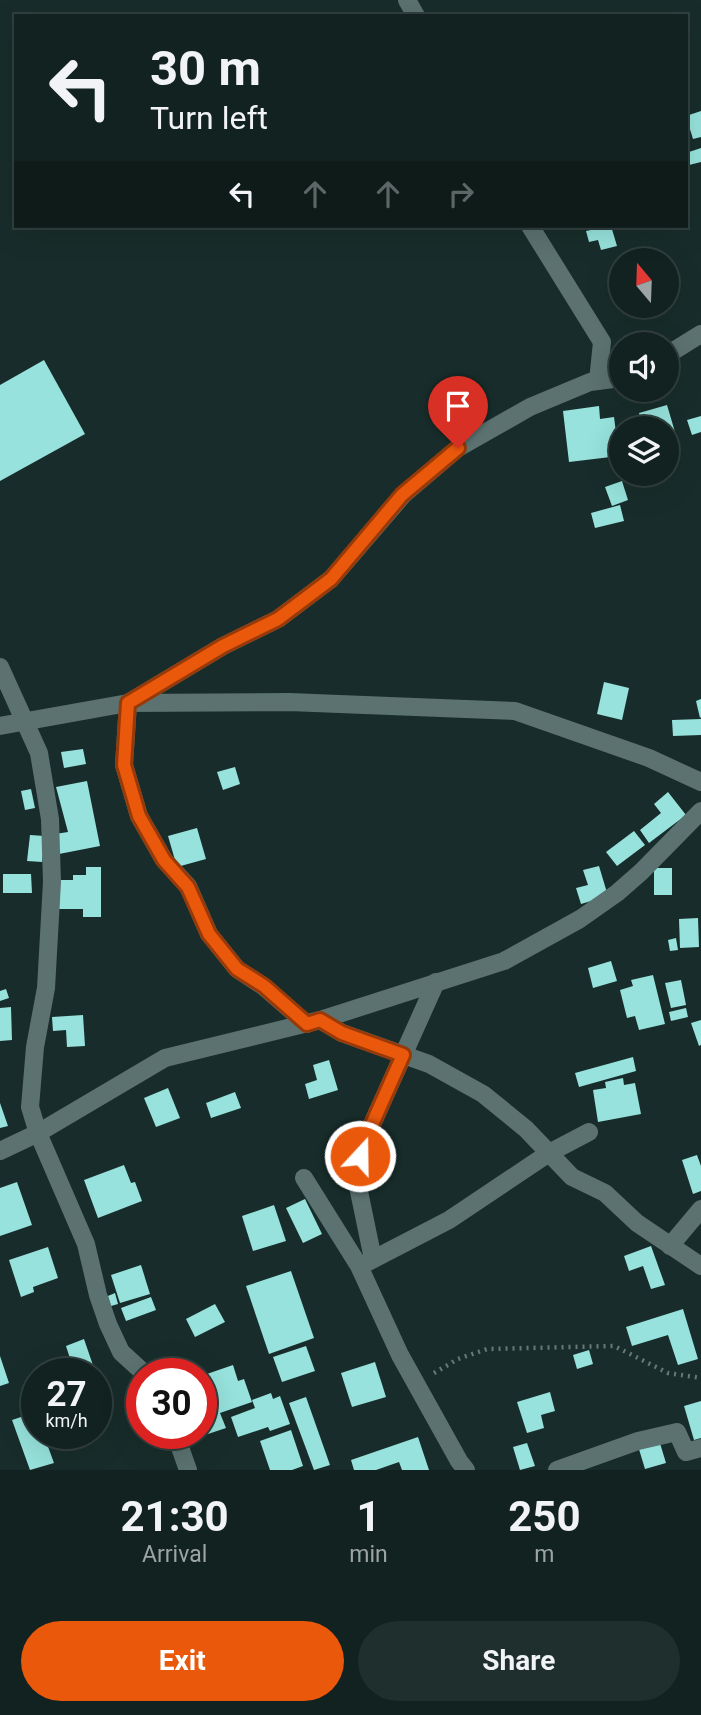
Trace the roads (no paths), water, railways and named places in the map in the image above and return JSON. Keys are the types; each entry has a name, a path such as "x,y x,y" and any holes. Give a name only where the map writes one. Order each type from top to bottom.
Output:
{"street":[{"path":"531,228 602,342 598,381"},
{"path":"679,348 701,334"},
{"path":"128,703 223,646 278,619 331,579 402,495 458,448 530,407 590,382 609,380"},
{"path":"0,667 39,753 50,819 52,882 46,988 30,1081 30,1107 38,1133 86,1244 108,1324 121,1352 128,1358"},
{"path":"0,726 128,703 289,702 516,712 649,758 701,782"},
{"path":"128,703 124,765 139,816 164,860 188,887 209,934 237,969 314,1022 429,1064 483,1094 526,1129 572,1177 605,1194 637,1223 701,1266"},
{"path":"0,1151 38,1133 165,1058 314,1022 504,961 580,919 641,872 701,811"},
{"path":"436,982 365,1140 355,1172 366,1262 400,1355 459,1461 467,1470"},
{"path":"366,1262 449,1220 549,1153 589,1132"},
{"path":"304,1178 366,1262"},
{"path":"670,1246 701,1209"},
{"path":"557,1470 638,1441 677,1432 686,1452 701,1448"},
{"path":"181,1449 188,1470"}]}
